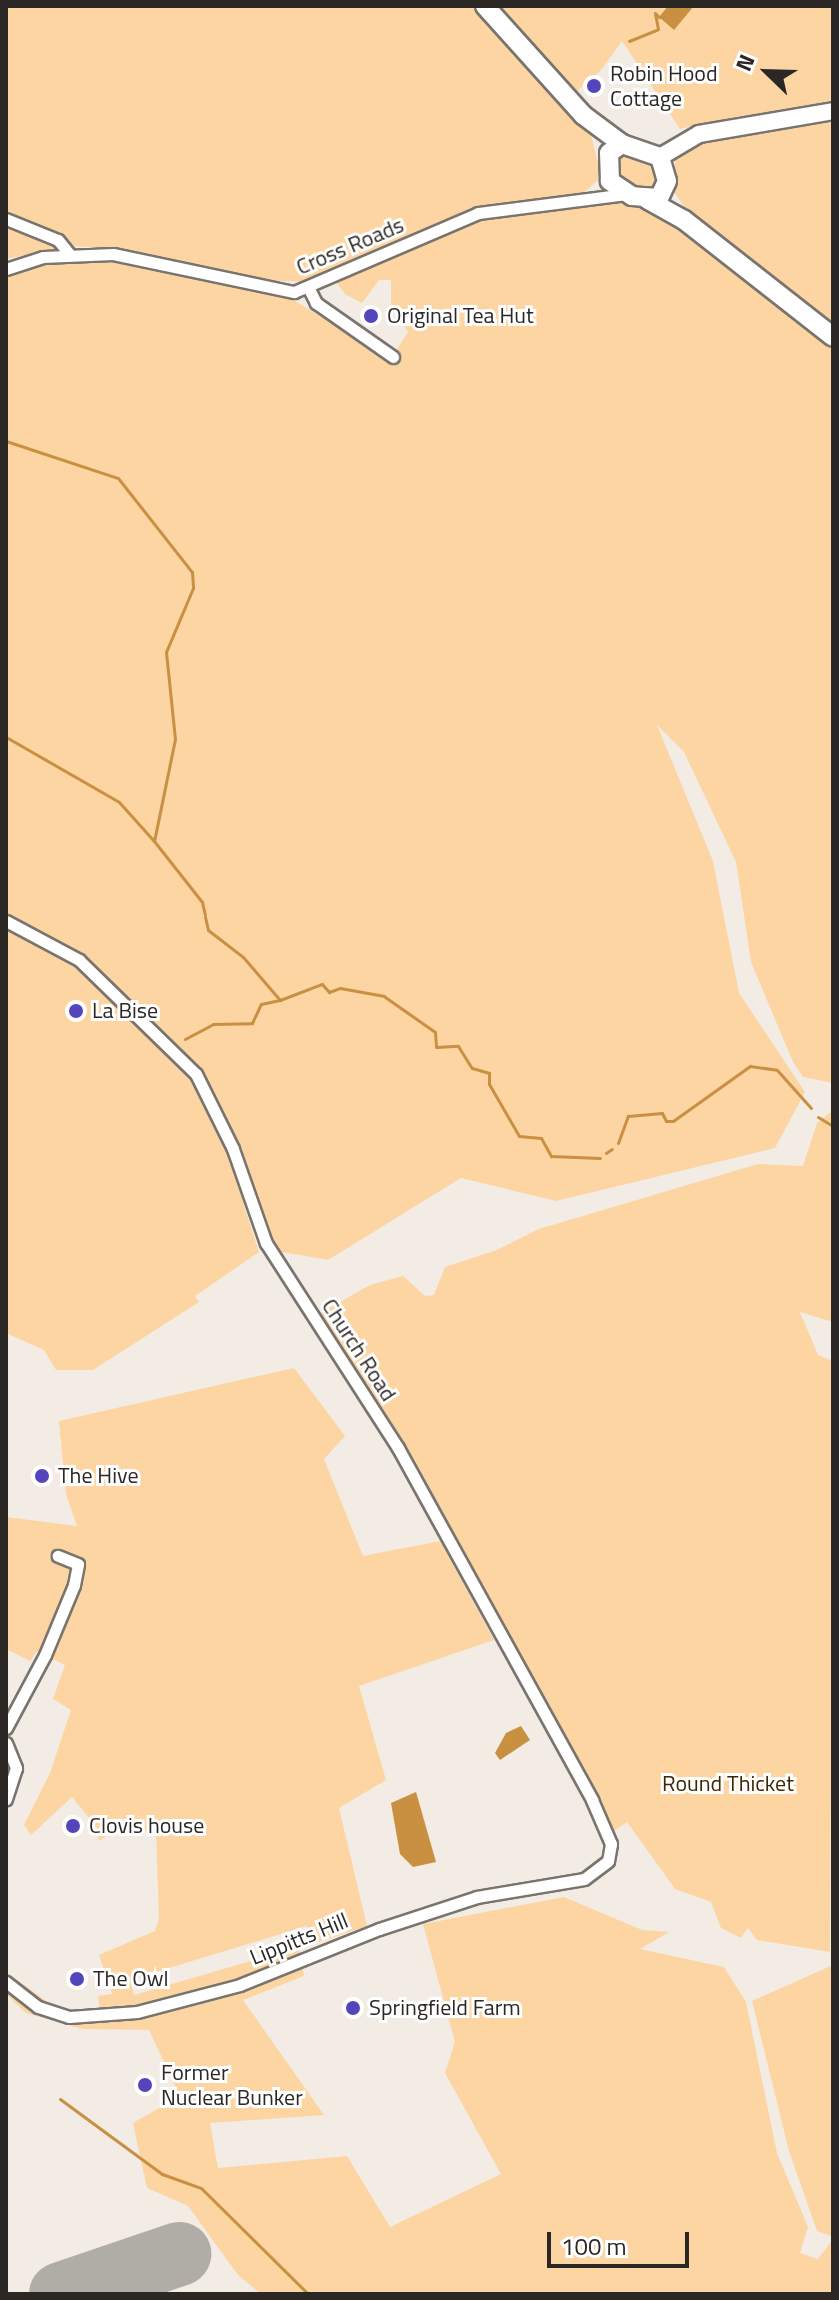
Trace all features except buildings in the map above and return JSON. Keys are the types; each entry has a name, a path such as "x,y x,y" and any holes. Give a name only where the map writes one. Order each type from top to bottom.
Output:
{"main road":[{"path":"485,6 596,128 622,144 660,157 665,188 684,220"},
{"path":"596,128 608,169 627,194 648,200 684,220 833,337"},
{"path":"608,169 622,144"},
{"path":"648,200 659,198 665,188"}],"street":[{"path":"660,157 699,134 833,111"},
{"path":"596,198 608,169"},
{"name":"Cross Roads","path":"6,269 70,255 143,258 285,291 309,289 478,213 627,194"},
{"path":"6,219 58,240 70,255"},
{"path":"309,289 316,303 393,357"},
{"name":"Church Road","path":"6,921 79,960 196,1074 233,1149 266,1243 423,1492 600,1814 610,1839 608,1861"},
{"path":"6,1728 45,1655 74,1585 78,1564 58,1556"},
{"path":"6,1743 16,1768 6,1799"},
{"name":"Lippitts Hill","path":"6,1982 38,2007 69,2017 137,2012 240,1985 379,1929 477,1897 584,1879 608,1861"}],"green space":[{"path":"6,6 478,6 591,135 600,171 597,181 579,197 496,204 457,215 306,282 253,280 106,248 70,246 6,259"},
{"path":"493,6 668,6 659,17 674,29 694,6 833,6 833,108 739,116 680,129 622,41 601,70 576,92"},
{"path":"833,117 833,330 692,218 672,189 676,155 683,144"},
{"path":"625,152 660,167 659,191 620,185 614,160"},
{"path":"633,201 681,227 833,344 833,1083 803,1077 793,1062 751,962 736,862 684,752 657,725 713,861 739,993 805,1092 775,1148 556,1201 461,1178 328,1260 282,1252 243,1203 259,1252 195,1296 199,1302 93,1370 56,1370 44,1350 6,1333 6,268 48,259 111,259 285,295 391,359 408,332 391,304 391,280 379,280 362,303 345,294 336,282 460,224 492,215"},
{"name":"Round Thicket","path":"833,1110 833,1322 800,1312 818,1355 833,1361 830,1952 757,1940 748,1928 741,1938 721,1928 711,1902 675,1889 627,1822 614,1831 497,1616 319,1314 370,1285 403,1276 425,1296 434,1295 445,1267 497,1250 539,1229 758,1164 803,1166 817,1123"},
{"path":"294,1368 345,1436 324,1459 363,1556 440,1541 494,1640 359,1686 386,1780 339,1808 367,1926 316,1943 307,1926 130,1980 134,1995 299,1947 304,1976 243,2000 324,2115 210,2123 218,2168 347,2156 390,2227 501,2174 445,2073 455,2042 423,1924 564,1897 642,1930 669,1932 640,1949 724,1967 746,2002 777,2153 808,2227 800,2253 818,2259 833,2239 833,2294 261,2294 238,2275 188,2206 147,2188 133,2123 180,2096 149,2030 82,2029 26,2013 6,1994 6,1972 56,2008 78,2013 100,2010 98,1996 112,1994 99,1955 155,1931 159,1919 156,1830 111,1833 99,1841 95,1825 72,1797 31,1835 24,1825 50,1773 71,1710 53,1699 65,1665 37,1651 30,1661 6,1649 6,1517 77,1526 66,1494 59,1421"},
{"path":"833,1965 833,2237 817,2231 789,2151 752,2001"}],"shaded area":[{"path":"668,6 694,6 674,30 659,17"},
{"path":"521,1726 530,1740 500,1760 495,1753 506,1733"},
{"path":"416,1792 436,1862 413,1867 400,1854 391,1803"}],"waterway":[{"path":"629,41 658,29 655,13 659,17"},
{"path":"6,441 118,478 192,572 193,588 166,652 175,739 154,841 202,902 205,915"},
{"path":"6,737 119,802 154,841"},
{"path":"205,917 208,930 243,957 280,1000 322,984 329,992 340,988 384,996"},
{"path":"385,997 435,1032 436,1047 458,1046 472,1068 489,1073 489,1084 519,1136 541,1138 551,1156 600,1158"},
{"path":"185,1039 213,1024 252,1023 261,1004 280,1000"},
{"path":"618,1143 628,1116 662,1113 666,1121 673,1121 750,1066 777,1070 811,1108"},
{"path":"818,1117 833,1126"},
{"path":"606,1153 612,1149"},
{"path":"60,2099 162,2174 201,2188 308,2294"}],"runway":[{"path":"61,2294 179,2254"}],"place":[{"name":"Robin Hood Cottage","path":"594,86"},
{"name":"Original Tea Hut","path":"371,316"},
{"name":"La Bise","path":"76,1011"},
{"name":"The Hive","path":"42,1476"},
{"name":"Clovis house","path":"73,1826"},
{"name":"The Owl","path":"77,1979"},
{"name":"Springfield Farm","path":"353,2008"},
{"name":"Former Nuclear Bunker","path":"145,2085"}]}
